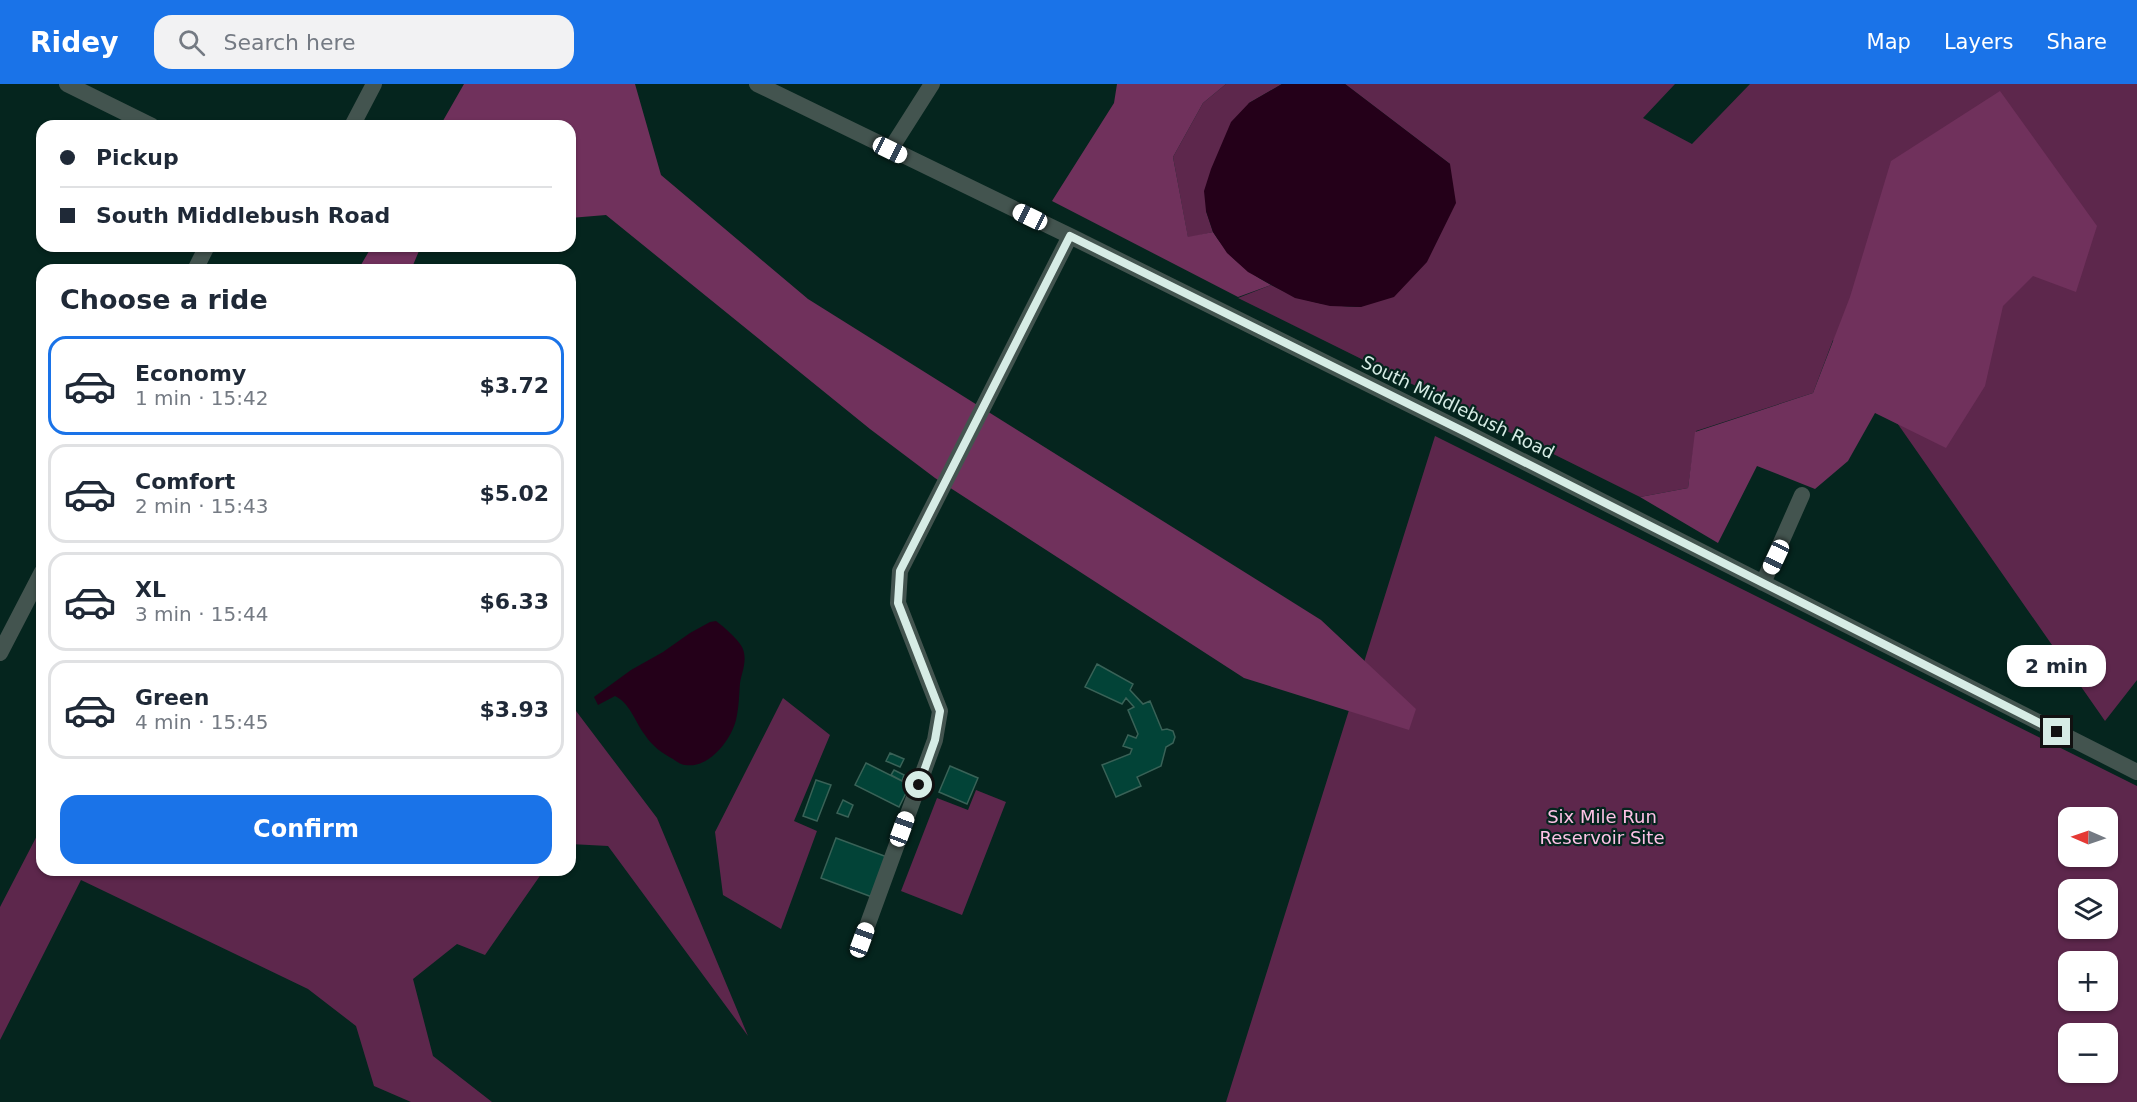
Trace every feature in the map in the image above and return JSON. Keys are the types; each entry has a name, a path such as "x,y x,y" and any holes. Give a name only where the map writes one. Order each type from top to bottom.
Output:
{"street":[{"path":"67,84 140,120"},
{"path":"355,120 374,84"},
{"name":"South Middlebush Road","path":"757,84 1478,438 2137,772"},
{"path":"890,150 932,84"},
{"path":"862,940 935,740 940,711 898,603 900,571 1070,236"},
{"path":"1763,583 1802,495"},
{"path":"0,653 36,584"}],"green space":[{"path":"1226,84 1282,84 1249,103 1206,211 1213,232 1188,238 1173,157 1203,103"},
{"path":"1345,84 1675,84 1643,118 1692,144 1750,84 2137,84 2137,680 2105,721 1849,354 1833,340 1813,393 1696,431 1688,488 1640,497 1238,298 1271,285 1314,302 1361,307 1450,164"},
{"name":"Six Mile Run Reservoir Site","path":"1435,436 2137,786 2137,1102 1226,1102"},
{"path":"783,698 830,735 794,821 817,831 781,929 723,895 715,832"},
{"path":"576,711 657,818 748,1036 608,846 576,844"},
{"path":"976,790 1006,802 962,915 901,891 937,798 968,810"},
{"path":"36,838 36,876 540,876 485,955 457,944 413,979 433,1056 492,1102 411,1102 374,1086 356,1026 308,989 81,880 0,1040 0,907"}],"shaded area":[{"path":"464,84 635,84 661,175 808,299 1321,620 1416,709 1409,730 1244,678 935,478 870,429 606,215 576,218 576,120 443,120"},
{"path":"1117,84 1226,84 1203,103 1173,157 1188,237 1213,232 1238,263 1271,285 1238,297 1052,201 1114,103"},
{"path":"1282,84 1345,84 1450,164 1456,203 1427,262 1394,297 1361,307 1330,306 1295,298 1248,272 1227,253 1213,232 1206,211 1204,191 1231,122 1249,103"},
{"path":"2000,91 2097,226 2076,292 2033,276 2003,306 1985,386 1946,448 1875,413 1848,461 1815,489 1757,466 1718,543 1640,497 1688,488 1695,432 1813,393 1850,297 1891,161"},
{"path":"368,252 418,252 414,264 362,264"},
{"path":"716,621 737,640 744,652 745,661 736,720 718,752 694,765 683,765 651,743 620,699 615,696 598,705 594,697 631,670 690,633"}],"building":[{"path":"1097,664 1133,684 1130,690 1143,704 1150,701 1162,730 1173,731 1175,737 1173,743 1166,747 1161,766 1137,777 1141,786 1116,797 1102,765 1130,754 1132,749 1123,746 1128,735 1136,738 1138,734 1128,710 1134,707 1126,698 1122,704 1085,687"},
{"path":"890,753 904,759 900,767 886,761"},
{"path":"866,763 910,785 899,807 855,785"},
{"path":"950,766 978,778 967,804 939,792"},
{"path":"894,770 904,775 902,781 891,775"},
{"path":"816,780 831,785 817,821 803,816"},
{"path":"843,800 853,805 848,817 837,813"},
{"path":"836,838 887,857 872,897 821,878"}],"route":[{"path":"919,785 935,740 940,711 898,603 900,571 1070,236 1467,433 2057,732"}]}
